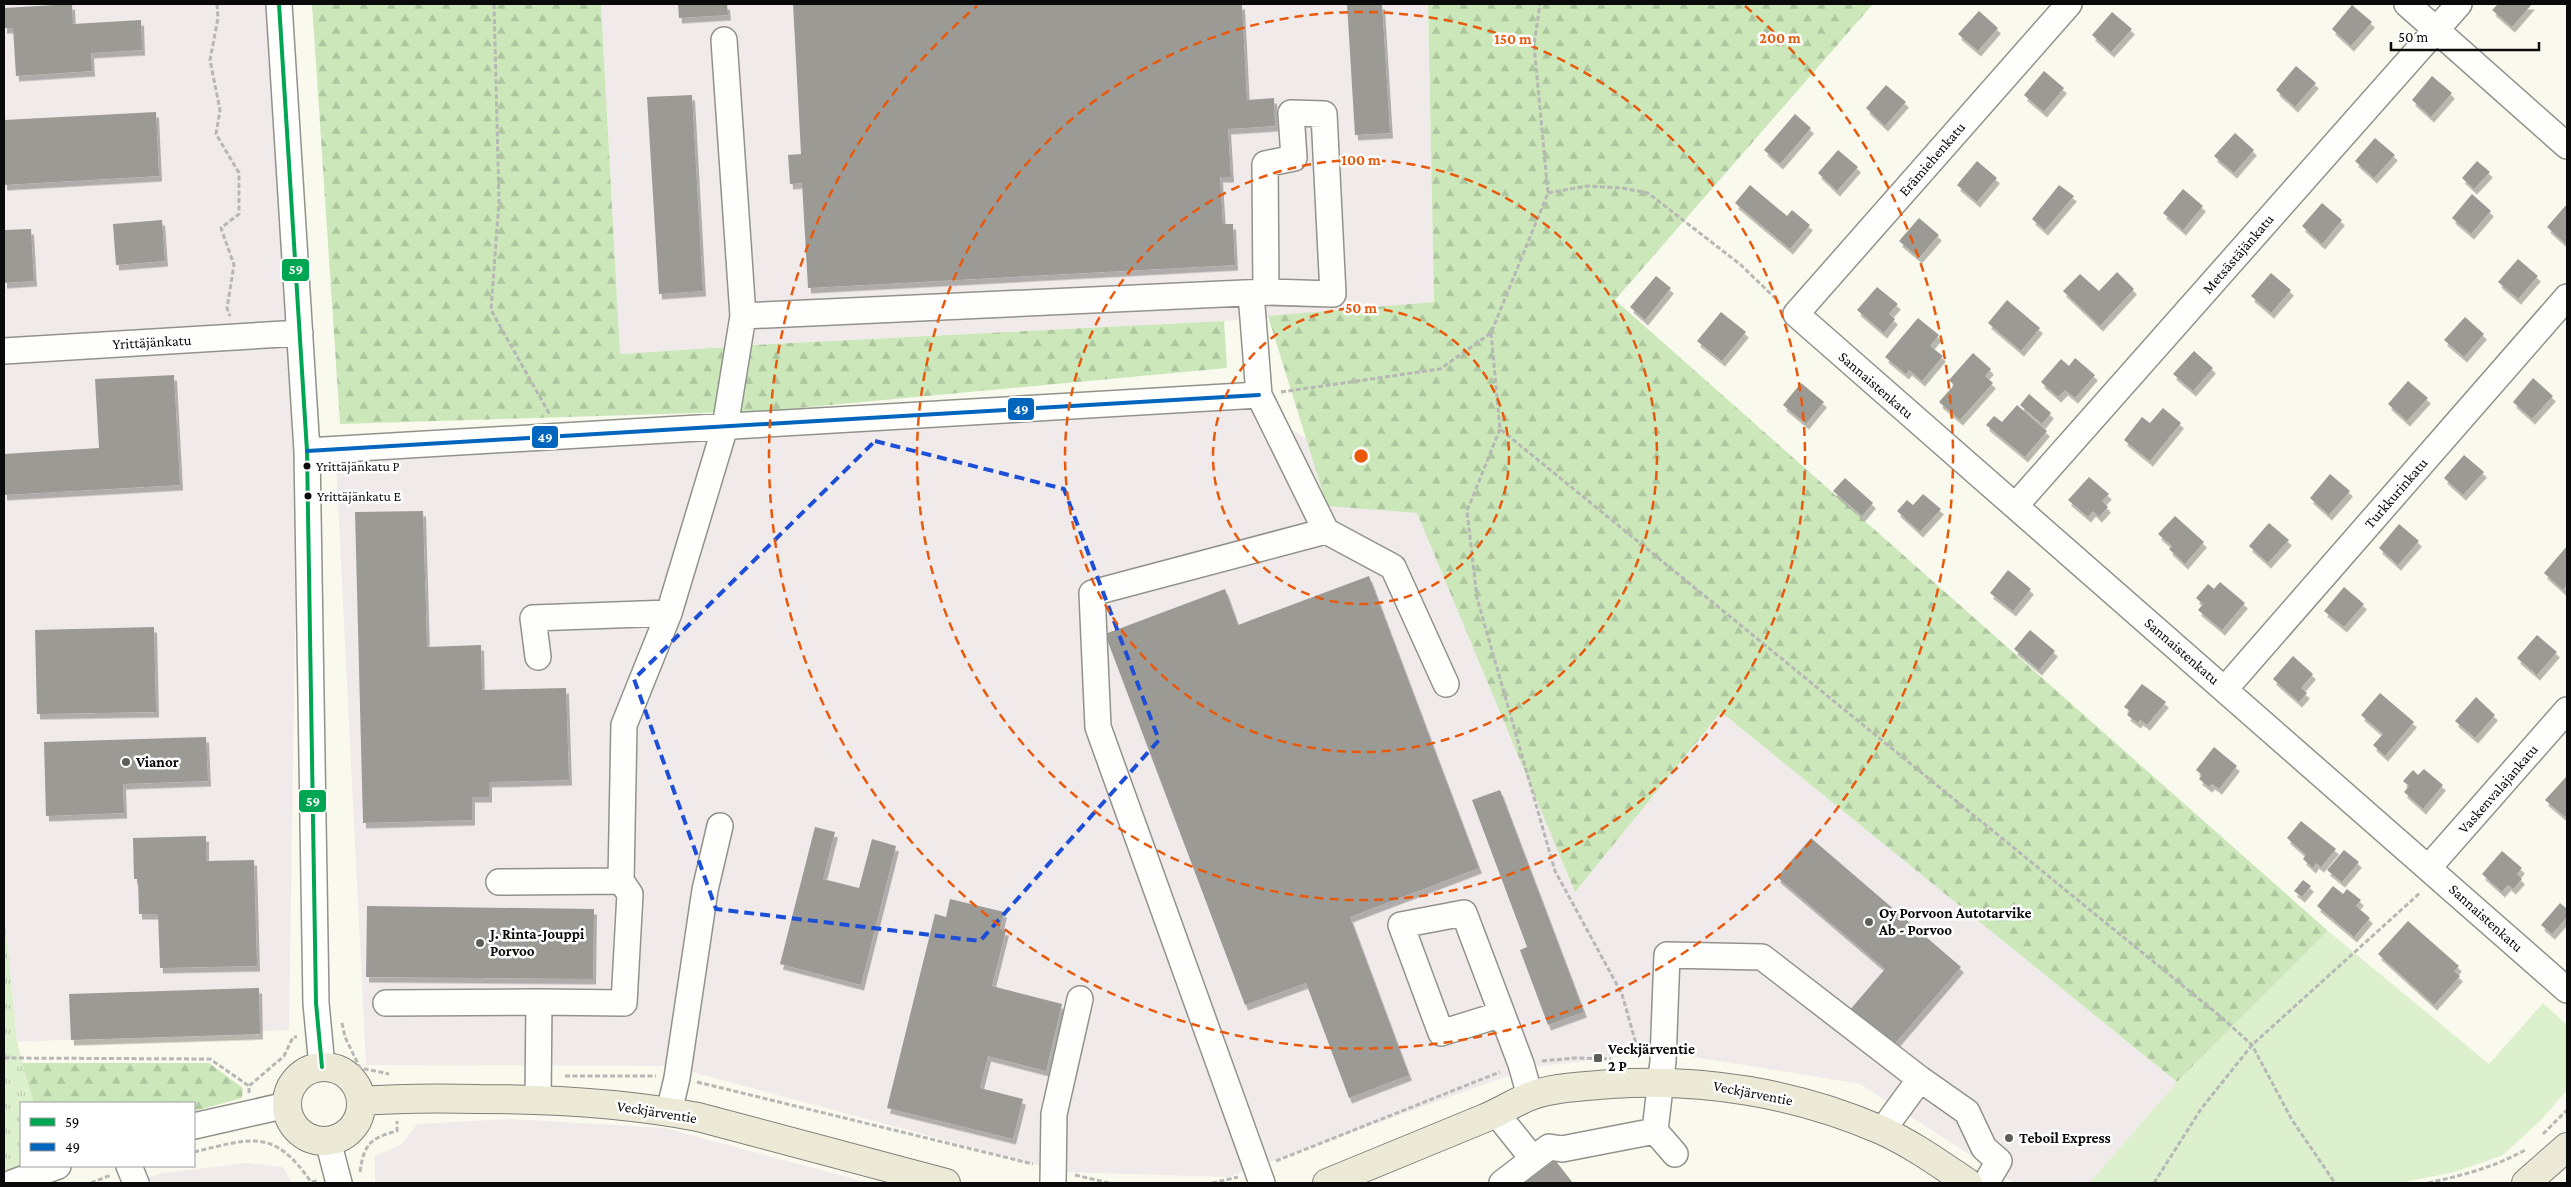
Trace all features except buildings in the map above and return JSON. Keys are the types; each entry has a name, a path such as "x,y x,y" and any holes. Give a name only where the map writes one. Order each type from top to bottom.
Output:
{"main road":[{"path":"322,1067 336,1069 348,1076 357,1087 361,1101 359,1116 353,1128 342,1137 328,1141 313,1140 300,1132 291,1120 287,1106 289,1091 296,1079 308,1070 322,1067"},
{"name":"Veckjärventie","path":"1327,1183 1496,1113 1537,1093 1594,1086 1660,1082 1707,1084 1765,1093 1810,1105 1882,1131 1928,1156 1968,1183"},
{"name":"Veckjärventie","path":"361,1101 397,1098 538,1099 600,1103 669,1112 946,1183"},
{"path":"2526,1183 2567,1147"}],"street":[{"path":"279,4 307,451 318,1036 322,1067"},
{"name":"Erämiehenkatu","path":"1788,308 2069,4"},
{"path":"2407,4 2567,146"},
{"name":"Metsästäjänkatu","path":"2016,505 2459,4"},
{"path":"386,1003 624,1003 630,894 621,880 624,725 670,613 725,427 743,316 724,40"},
{"path":"743,316 1259,293 1333,294 1324,114 1291,113 1294,158 1264,164 1259,293 1259,395 1326,531 1394,567 1446,684"},
{"name":"Turkkurinkatu","path":"2225,689 2567,297"},
{"name":"Sannaistenkatu","path":"1788,308 2225,689 2427,878 2567,990"},
{"name":"Yrittäjänkatu","path":"4,350 300,333"},
{"path":"307,451 563,438 1259,395"},
{"path":"1262,1183 1098,727 1092,592 1326,531"},
{"path":"538,657 533,618 670,613"},
{"name":"Vaskenvalajankatu","path":"2427,878 2567,710"},
{"path":"669,1112 677,1078 705,890 720,826"},
{"path":"499,882 621,880"},
{"path":"1502,1014 1441,1033 1401,925 1464,913 1521,1064 1530,1096"},
{"path":"1675,1154 1655,1131 1664,1061 1667,955 1762,957 1920,1079 1967,1112 1984,1148 1999,1161 1986,1183"},
{"path":"1053,1183 1054,1114 1080,998"},
{"path":"538,1099 540,1002"},
{"path":"1882,1131 1920,1079"},
{"path":"195,1126 287,1106"},
{"path":"1496,1113 1533,1159"},
{"path":"1502,1183 1549,1147 1562,1149 1655,1131"},
{"path":"328,1141 339,1180"},
{"path":"12,1183 55,1167"},
{"path":"129,1167 136,1183"}],"path":[{"path":"217,4 218,18 210,60 220,110 216,134 239,173 239,214 221,228 234,265 227,308 233,322"},
{"path":"494,4 499,200 491,310 563,438"},
{"path":"1540,4 1534,45 1548,193 1491,334 1500,429 1467,511 1477,598 1555,871 1622,994 1640,1059"},
{"path":"1548,193 1587,186 1622,188 1648,193 1740,265 1788,308"},
{"path":"1259,395 1440,369 1491,334"},
{"path":"1500,429 2220,1016 2252,1045 2292,1120 2336,1183"},
{"path":"2154,1183 2201,1109 2252,1045 2427,878"},
{"path":"248,1114 249,1086 284,1056 293,1037 345,1037"},
{"path":"4,1058 210,1059 249,1086"},
{"path":"195,1152 252,1140 273,1144 288,1152 311,1182 339,1180 359,1175 367,1146 375,1136 397,1131 397,1098"},
{"path":"2540,1137 2567,1110"},
{"path":"2428,1183 2477,1172 2503,1162 2528,1148"}],"highlighted area":[{"path":"875,441 1064,489 1159,740 980,941 716,909 634,679"}],"shaded area":[{"path":"4,4 273,4 298,438 289,1030 17,1042 4,910"},
{"path":"601,4 1428,4 1434,302 1224,321 771,344 620,354"},
{"path":"1261,409 1721,712 2177,1082 2089,1183 2014,1183 1860,1084 1664,1052 1533,1067 1228,1177 1063,1172 670,1066 366,1065 336,461"},
{"path":"512,1119 665,1128 869,1183 375,1183 375,1156 402,1144 417,1124"},
{"path":"248,1163 283,1167 292,1183 131,1183 162,1173"}],"green space":[{"path":"312,4 601,4 620,354 771,344 1224,321 1227,368 766,411 340,424"},
{"path":"1428,4 1873,4 1615,300 2328,931 2177,1082 1721,712 1575,892 1417,513 1327,506 1268,316 1434,302"},
{"path":"4,910 17,1042 34,1102 20,1102 20,1165 4,1172"},
{"path":"2328,931 2489,1064 2543,1003 2567,1025 2567,1090 2541,1120 2503,1155 2455,1172 2400,1183 2089,1183 2177,1082"},
{"path":"22,1063 209,1063 243,1088 242,1098 195,1111 195,1102 34,1102"}],"transit line":[{"name":"59","path":"279,4 307,451 316,1003 322,1067"},
{"name":"49","path":"307,451 1259,395"}],"place":[{"name":"Yrittäjänkatu P","path":"307,466"},
{"name":"Yrittäjänkatu E","path":"308,496"},
{"name":"Vianor","path":"126,762"},
{"name":"Oy Porvoon Autotarvike Ab - Porvoo","path":"1869,922"},
{"name":"J. Rinta-Jouppi Porvoo","path":"480,943"},
{"name":"Veckjärventie 2 P","path":"1598,1058"},
{"name":"Teboil Express","path":"2009,1138"}]}
